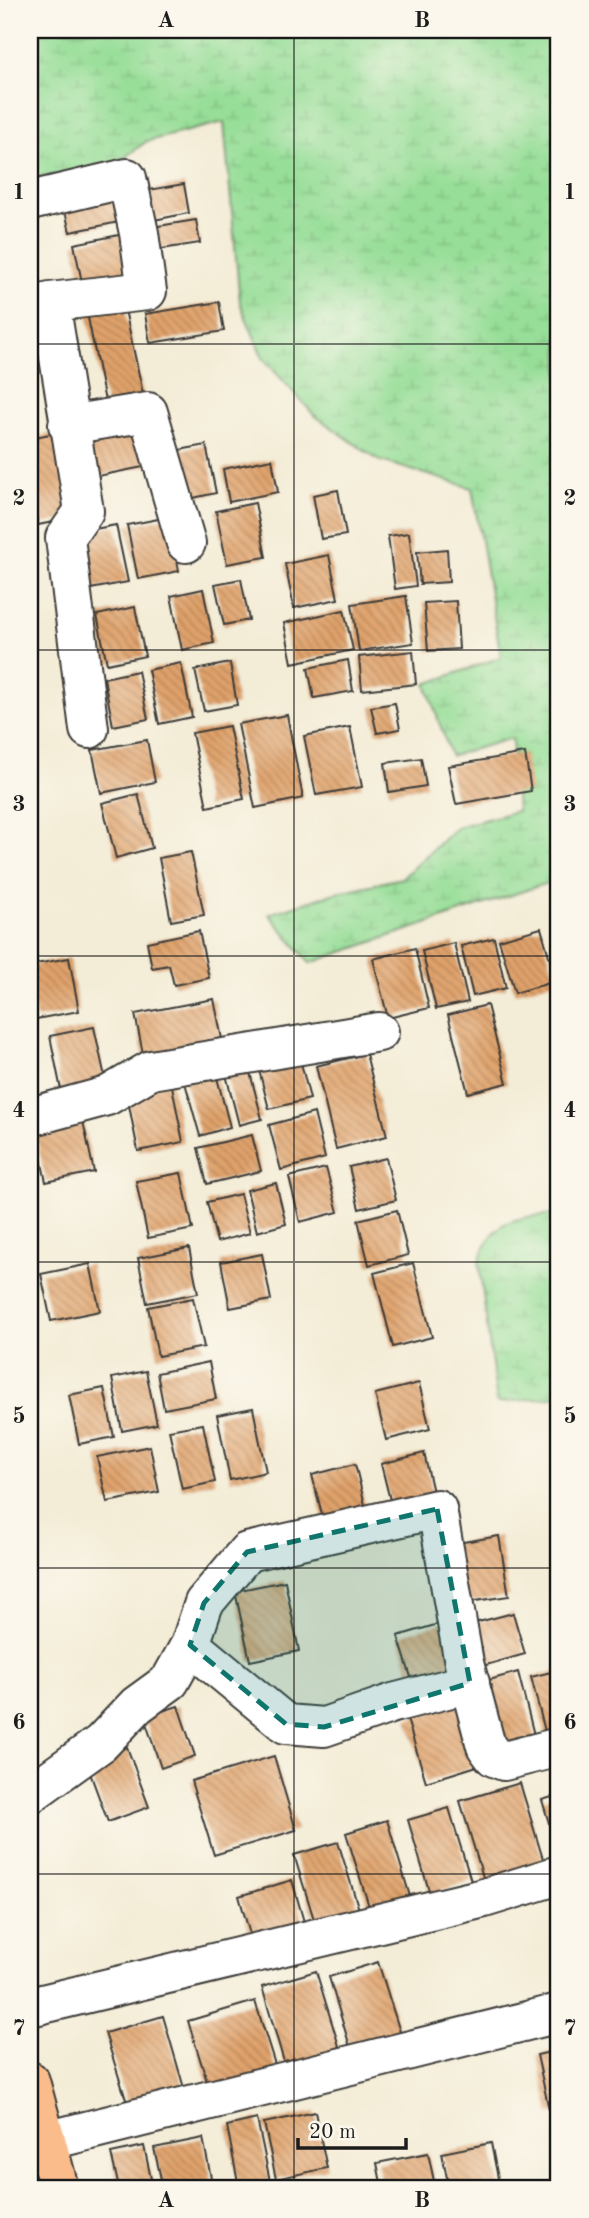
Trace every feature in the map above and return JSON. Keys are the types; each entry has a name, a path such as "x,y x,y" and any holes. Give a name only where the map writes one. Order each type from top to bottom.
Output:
{"main road":[{"path":"30,2081 59,2188"}],"street":[{"path":"30,201 127,178 139,233 147,290 40,305 68,425 84,511 65,538 89,729"},
{"path":"68,425 148,412 186,544"},
{"path":"30,1117 107,1096 151,1070 379,1032"},
{"path":"30,1794 101,1743 137,1706 170,1681 190,1646 204,1603 247,1552 437,1509 470,1683 486,1746 494,1757 504,1761 559,1746"},
{"path":"190,1646 286,1724 324,1727 393,1703 470,1683"},
{"path":"30,2007 484,1898 559,1875"},
{"path":"46,2141 559,2014"}],"highlighted area":[{"path":"437,1509 470,1683 324,1727 286,1724 190,1645 204,1603 247,1552"}],"green space":[{"path":"30,30 559,30 559,879 310,963 269,914 335,893 402,878 457,827 517,811 512,738 451,756 426,684 501,657 472,488 378,460 314,415 263,358 240,303 224,122 147,141 109,169 30,178"},
{"path":"559,1214 559,1396 497,1403 479,1263 491,1236 508,1222"}],"building":[{"path":"184,184 189,213 149,221 143,191"},
{"path":"119,196 124,221 70,232 64,207"},
{"path":"196,220 200,243 155,250 152,227"},
{"path":"129,233 138,281 84,292 74,244"},
{"path":"219,302 224,331 150,343 145,314"},
{"path":"124,305 145,403 107,411 87,313"},
{"path":"40,316 49,355 30,359 30,318"},
{"path":"145,425 153,465 83,479 75,439"},
{"path":"60,432 78,517 38,525 30,485 30,438"},
{"path":"206,445 216,493 184,500 174,451"},
{"path":"272,459 278,492 229,502 223,469"},
{"path":"338,490 346,535 321,539 313,495"},
{"path":"255,503 266,557 227,564 216,511"},
{"path":"169,517 179,571 138,579 127,525"},
{"path":"116,525 128,582 85,590 74,533"},
{"path":"409,533 416,586 395,589 388,536"},
{"path":"447,549 449,582 420,584 417,552"},
{"path":"329,555 338,599 294,608 285,564"},
{"path":"241,579 249,620 224,625 215,584"},
{"path":"203,589 214,643 182,650 171,596"},
{"path":"406,596 413,643 359,651 352,604"},
{"path":"456,601 459,649 428,651 424,603"},
{"path":"135,607 145,656 107,664 97,615"},
{"path":"344,610 353,650 292,663 284,623"},
{"path":"413,651 416,684 362,690 359,657"},
{"path":"348,660 353,691 314,698 308,668"},
{"path":"181,663 192,717 159,724 148,670"},
{"path":"230,663 237,705 204,711 195,670"},
{"path":"138,671 148,719 113,726 104,678"},
{"path":"395,703 400,729 377,733 371,707"},
{"path":"287,715 303,798 255,808 238,724"},
{"path":"229,726 244,799 207,807 192,733"},
{"path":"350,727 362,787 316,795 304,736"},
{"path":"147,740 155,782 101,793 92,750"},
{"path":"525,753 531,791 456,804 448,766"},
{"path":"421,758 426,786 389,792 385,763"},
{"path":"138,794 152,848 116,858 102,803"},
{"path":"191,852 204,915 171,921 159,858"},
{"path":"541,928 556,981 515,993 499,940"},
{"path":"199,931 209,978 174,985 169,965 152,968 147,942"},
{"path":"494,938 506,988 473,996 461,946"},
{"path":"454,943 468,1002 436,1009 422,951"},
{"path":"415,948 429,1008 388,1018 373,959"},
{"path":"69,958 79,1011 36,1019 30,988 30,965"},
{"path":"214,999 224,1049 145,1064 135,1014"},
{"path":"487,1005 507,1083 468,1093 448,1015"},
{"path":"94,1027 108,1091 63,1100 50,1036"},
{"path":"366,1054 387,1136 336,1149 316,1066"},
{"path":"299,1055 310,1099 269,1109 258,1066"},
{"path":"247,1061 262,1119 239,1125 224,1067"},
{"path":"215,1070 230,1127 200,1136 184,1079"},
{"path":"171,1081 183,1142 138,1151 126,1090"},
{"path":"314,1113 325,1158 281,1170 269,1125"},
{"path":"83,1121 94,1172 46,1182 35,1131"},
{"path":"252,1135 261,1171 207,1184 198,1148"},
{"path":"386,1158 396,1200 359,1209 349,1167"},
{"path":"326,1168 338,1212 300,1222 289,1177"},
{"path":"181,1173 193,1229 148,1238 136,1181"},
{"path":"276,1183 286,1224 257,1232 247,1190"},
{"path":"240,1194 250,1233 217,1242 207,1202"},
{"path":"397,1210 408,1255 369,1265 358,1220"},
{"path":"189,1248 198,1293 147,1303 138,1258"},
{"path":"262,1254 271,1300 230,1308 221,1262"},
{"path":"413,1263 432,1337 393,1347 374,1273"},
{"path":"90,1264 100,1311 51,1321 41,1274"},
{"path":"193,1298 204,1347 158,1356 148,1307"},
{"path":"209,1362 216,1399 164,1409 157,1373"},
{"path":"146,1371 157,1424 122,1431 112,1378"},
{"path":"419,1383 430,1429 386,1440 375,1394"},
{"path":"104,1388 114,1437 79,1444 69,1395"},
{"path":"253,1408 266,1472 230,1480 217,1415"},
{"path":"203,1424 215,1482 182,1489 169,1430"},
{"path":"150,1446 159,1492 107,1502 97,1457"},
{"path":"424,1453 435,1501 393,1512 381,1464"},
{"path":"355,1464 369,1521 326,1530 312,1475"},
{"path":"499,1536 509,1596 462,1603 452,1544"},
{"path":"285,1581 299,1651 250,1661 235,1591"},
{"path":"513,1613 525,1654 479,1667 467,1625"},
{"path":"445,1622 461,1675 415,1690 398,1636"},
{"path":"559,1670 559,1740 548,1743 531,1677"},
{"path":"518,1672 537,1747 502,1756 482,1682"},
{"path":"458,1704 477,1766 426,1782 407,1719"},
{"path":"178,1706 195,1756 161,1768 144,1717"},
{"path":"127,1747 149,1807 108,1822 86,1762"},
{"path":"274,1756 296,1830 214,1855 191,1781"},
{"path":"520,1783 546,1869 486,1887 460,1801"},
{"path":"559,1795 559,1856 542,1800"},
{"path":"449,1808 471,1881 430,1894 408,1820"},
{"path":"387,1820 412,1903 372,1916 346,1833"},
{"path":"338,1842 361,1916 317,1929 294,1855"},
{"path":"292,1880 306,1929 253,1945 239,1896"},
{"path":"378,1962 401,2035 351,2050 329,1977"},
{"path":"316,1971 342,2056 287,2072 262,1987"},
{"path":"255,2001 278,2074 211,2094 188,2021"},
{"path":"163,2016 184,2088 128,2106 105,2033"},
{"path":"559,2050 559,2112 550,2114 537,2055"},
{"path":"315,2112 327,2168 276,2179 264,2123"},
{"path":"257,2119 270,2181 239,2188 227,2126"},
{"path":"203,2138 213,2188 163,2188 154,2148"},
{"path":"491,2143 500,2188 449,2188 442,2153"},
{"path":"144,2146 153,2188 119,2188 111,2153"},
{"path":"428,2153 434,2181 382,2188 377,2163"}]}
